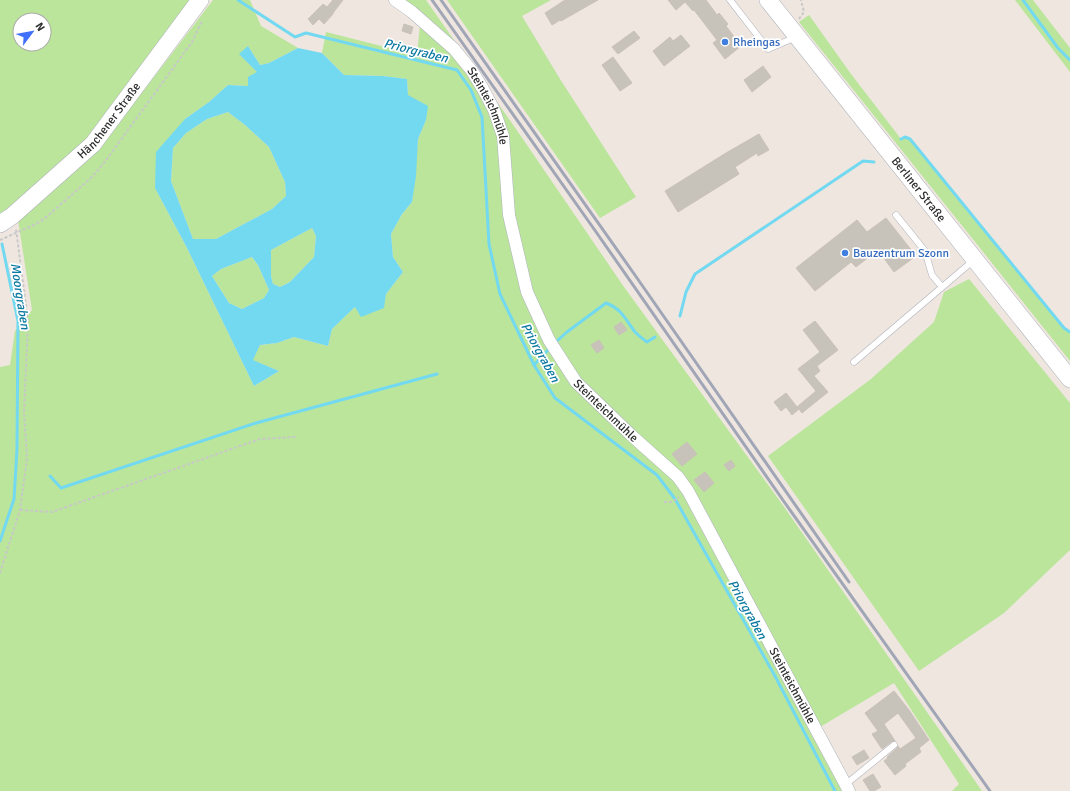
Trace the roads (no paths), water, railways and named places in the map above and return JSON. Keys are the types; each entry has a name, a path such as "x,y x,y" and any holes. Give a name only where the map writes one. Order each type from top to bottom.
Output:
{"main road":[{"name":"Berliner Straße","path":"768,0 1070,379"},
{"name":"Hänchener Straße","path":"0,224 12,216 93,144 202,8"}],"street":[{"name":"Steinteichmühle","path":"395,0 412,12 454,49 472,71 494,110 504,136 509,215 528,292 549,340 576,382 682,481 847,788"}],"lane":[{"path":"730,0 768,49 794,33"},
{"path":"896,215 925,251 932,275 942,287"},
{"path":"854,362 975,259"},
{"path":"847,788 894,745"}],"water":[{"path":"248,46 260,65 269,63 298,48 322,53 344,75 383,76 407,79 408,95 428,106 426,120 418,139 416,176 412,202 402,214 391,234 393,257 403,272 386,294 384,308 361,317 355,307 332,329 328,346 294,337 277,343 260,345 253,360 279,371 254,386 187,248 155,188 156,152 185,119 209,102 228,85 248,86 248,77 257,72 239,54","holes":["228,112 269,147 285,182 286,196 272,209 216,239 193,239 171,181 173,148 186,133 207,119","312,228 316,236 314,257 290,282 280,287 273,284 271,276 271,250","252,257 258,265 269,290 264,298 242,309 229,303 212,276 221,269"]}],"waterway":[{"name":"Priorgraben","path":"238,0 295,37 306,33 457,70 471,90 482,117 489,244 500,294 534,365 555,398 657,475 675,499 775,676 835,791"},
{"path":"1023,0 1058,48 1070,60"},
{"path":"901,139 905,137 910,139 1064,328 1070,332"},
{"path":"680,316 686,292 695,274 863,161 874,162"},
{"name":"Moorgraben","path":"0,541 14,499 17,449 18,321 2,244"},
{"path":"558,340 606,303 620,311 635,332 647,342 655,337"},
{"path":"534,365 548,350"},
{"path":"50,476 61,488 256,423 437,374"}],"railway":[{"path":"432,0 785,503 990,791"},
{"path":"441,0 849,582"}],"place":[{"name":"Rheingas","path":"725,42"},
{"name":"Bauzentrum Szonn","path":"845,253"}]}
